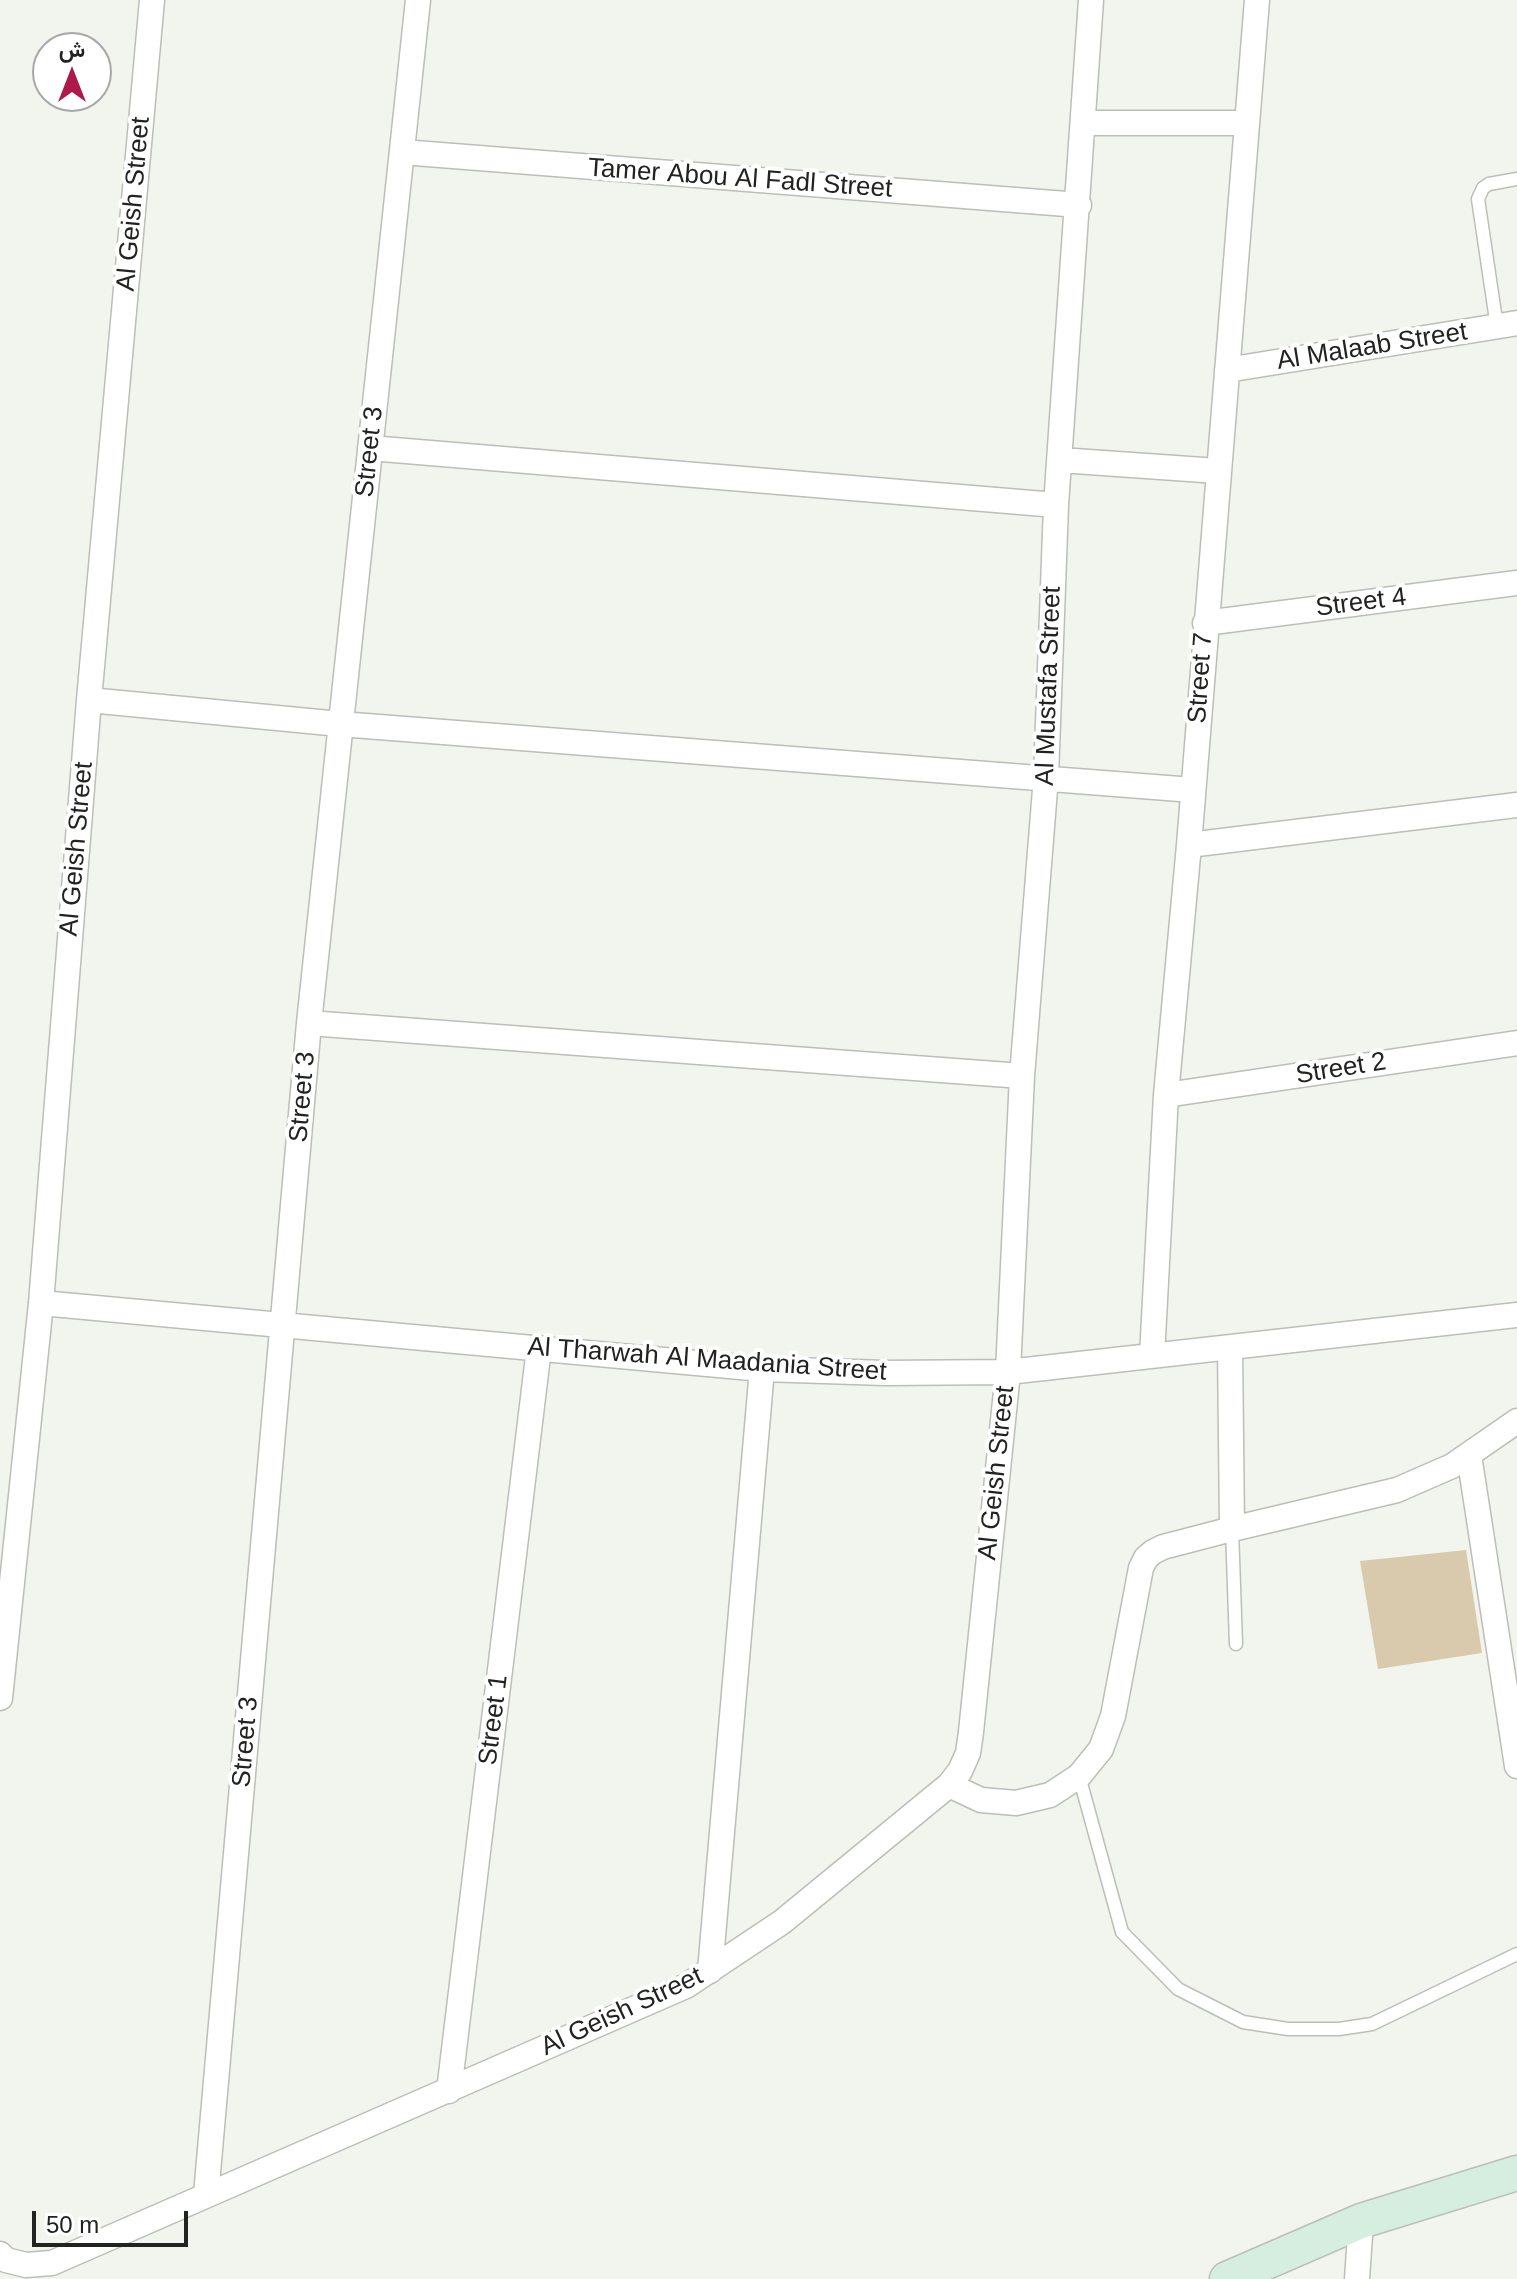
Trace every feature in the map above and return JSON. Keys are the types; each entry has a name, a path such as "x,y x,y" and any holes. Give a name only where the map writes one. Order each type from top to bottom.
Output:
{"street":[{"name":"Al Geish Street","path":"0,1698 41,1303 89,700 152,0"},
{"name":"Street 3","path":"206,2195 309,1023 418,0"},
{"name":"Al Mustafa Street","path":"1008,1372 1022,1076 1046,777 1056,505 1085,123 1091,0"},
{"name":"Street 7","path":"1152,1356 1166,1095 1257,0"},
{"path":"1085,123 1247,123"},
{"name":"Tamer Abou Al Fadl Street","path":"402,152 1079,205"},
{"name":"Al Malaab Street","path":"1227,370 1507,325"},
{"path":"370,448 1056,505"},
{"path":"1060,460 1218,471"},
{"name":"Street 4","path":"1205,623 1517,583"},
{"path":"89,700 340,724 1193,790"},
{"path":"1189,845 1517,805"},
{"path":"309,1023 1022,1076"},
{"name":"Street 2","path":"1166,1095 1517,1043"},
{"name":"Al Tharwah Al Maadania Street","path":"41,1303 762,1369 885,1373 1008,1372 1517,1315"},
{"path":"1230,1347 1232,1529"},
{"name":"Street 1","path":"449,2091 539,1348"},
{"path":"710,1971 762,1369"},
{"name":"Al Geish Street","path":"0,2254 6,2260 26,2265 52,2263 686,1986 782,1922 949,1785 960,1771 970,1742 1008,1372"},
{"path":"949,1785 981,1800 1016,1803 1050,1795 1079,1776 1101,1749 1113,1716 1141,1568 1146,1558 1163,1547 1397,1490 1434,1476 1517,1421"},
{"path":"1469,1455 1517,1766"},
{"path":"1227,2279 1361,2221 1517,2173"},
{"path":"1357,2279 1361,2221"}],"lane":[{"path":"1507,325 1478,199 1483,188 1489,184 1517,179"},
{"path":"1232,1529 1236,1644"},
{"path":"1079,1776 1122,1932 1178,1989 1243,2022 1301,2029 1339,2029 1372,2024 1517,1954"}],"shaded area":[{"path":"1466,1550 1482,1653 1378,1669 1360,1561"}]}
